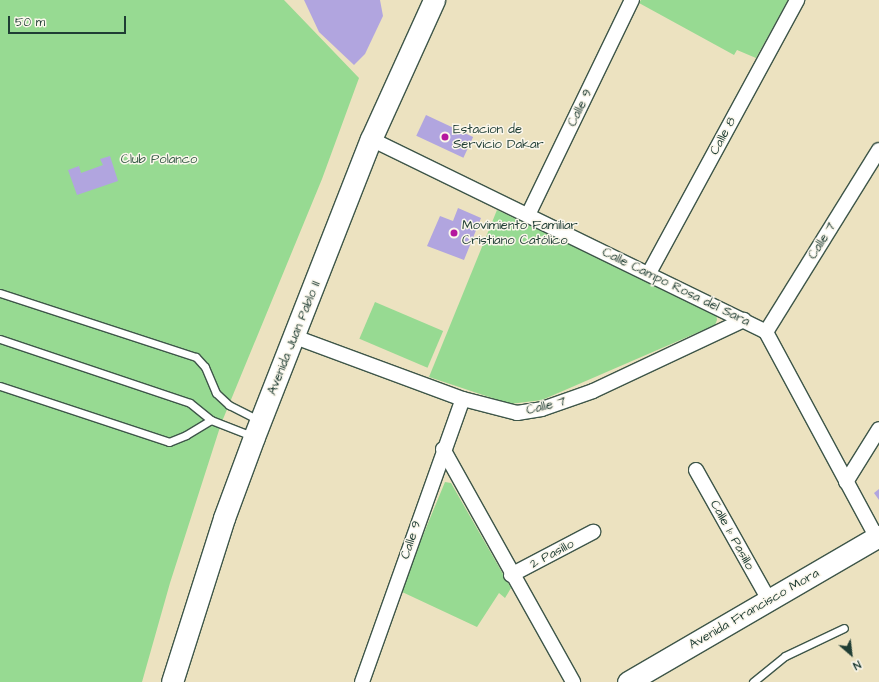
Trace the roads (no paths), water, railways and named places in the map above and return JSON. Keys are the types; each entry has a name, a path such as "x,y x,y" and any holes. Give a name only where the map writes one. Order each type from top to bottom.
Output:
{"street":[{"name":"Avenida Juan Pablo II","path":"172,682 224,518 257,429 295,337 371,139 434,0"},
{"name":"Calle 9","path":"528,215 632,0"},
{"name":"Calle 8","path":"649,273 797,0"},
{"name":"Calle Campo Rosa del Sara","path":"371,139 649,273 766,332 878,539"},
{"name":"Calle 7","path":"766,332 879,150"},
{"name":"Calle 7","path":"295,337 463,399 516,413 542,409 593,392 744,320"},
{"name":"Calle 9","path":"362,682 443,449 463,399"},
{"path":"846,482 879,429"},
{"path":"443,449 511,575 573,682"},
{"name":"Calle 1º Pasillo","path":"696,470 769,600"},
{"name":"2 Pasillo","path":"511,575 593,532"},
{"name":"Avenida Francisco Mora","path":"628,682 878,539"}],"lane":[{"path":"0,293 196,356 205,367 216,393 257,429"},
{"path":"0,339 190,403 211,420 257,429"},
{"path":"0,386 169,442 186,435 211,420"},
{"path":"753,682 785,656 844,628"}],"place":[{"name":"Estacion de Servicio Dakar","path":"445,137"},
{"name":"Movimiento Familiar Cristiano Católico","path":"454,233"}],"park label":[{"name":"Club Polanco","path":"159,159"}]}
